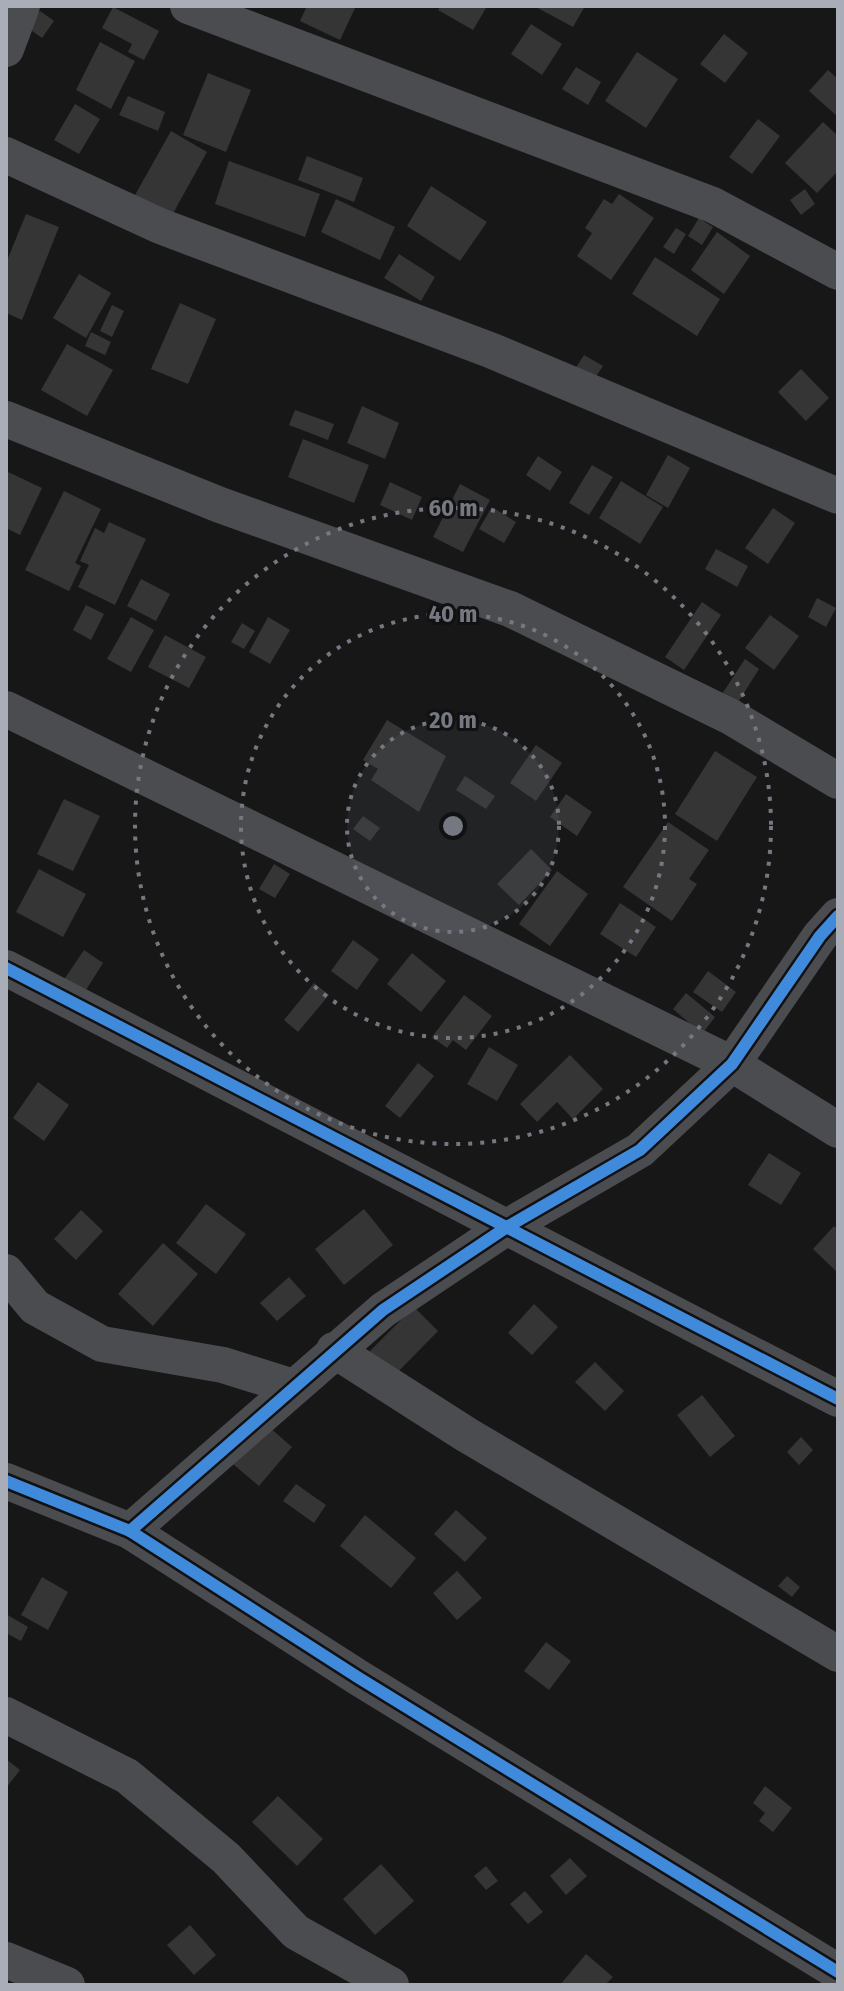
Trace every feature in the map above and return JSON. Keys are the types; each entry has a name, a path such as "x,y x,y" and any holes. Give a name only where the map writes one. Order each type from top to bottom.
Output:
{"street":[{"path":"6,49 22,6"},
{"path":"188,6 713,205 838,272"},
{"path":"6,155 160,226 490,350 838,496"},
{"path":"6,419 220,505 510,609 731,717 838,781"},
{"path":"6,709 732,1064 838,1130"},
{"path":"130,1531 383,1310 507,1227 640,1150 732,1064 820,936 838,916"},
{"path":"6,968 838,1399"},
{"path":"6,1272 35,1307 102,1344 223,1365 293,1387"},
{"path":"334,1350 467,1435 838,1654"},
{"path":"6,1481 130,1531 359,1678 838,1972"},
{"path":"6,1715 127,1776 226,1858 296,1932 391,1985"},
{"path":"6,1960 67,1985"}],"building":[{"path":"307,6 356,6 340,40 300,21"},
{"path":"441,6 486,8 473,30 438,10"},
{"path":"534,6 585,6 573,27"},
{"path":"113,7 159,31 144,60 128,52 132,44 102,28"},
{"path":"40,11 54,21 42,38 28,28"},
{"path":"531,24 562,44 542,75 511,54"},
{"path":"724,34 748,53 725,83 700,64"},
{"path":"100,42 135,61 111,109 76,90"},
{"path":"637,52 678,79 646,128 605,101"},
{"path":"576,67 601,82 588,105 562,89"},
{"path":"828,70 838,79 838,117 809,91"},
{"path":"208,73 251,90 226,152 183,135"},
{"path":"128,96 165,112 158,131 119,115"},
{"path":"75,104 100,119 79,154 54,140"},
{"path":"758,119 780,136 752,174 729,157"},
{"path":"823,122 838,136 838,171 817,193 785,163"},
{"path":"171,131 207,152 171,217 135,195"},
{"path":"307,156 363,178 354,202 298,180"},
{"path":"229,161 320,194 305,237 215,204"},
{"path":"431,186 487,222 460,261 407,226"},
{"path":"805,189 815,204 801,215 790,200"},
{"path":"619,194 654,218 611,280 577,256 592,233 585,228 604,199 612,204"},
{"path":"336,199 395,227 380,260 321,232"},
{"path":"26,214 59,227 22,320 6,313 6,263"},
{"path":"699,218 713,227 702,245 688,236"},
{"path":"676,228 686,234 674,254 663,247"},
{"path":"717,232 750,256 724,294 691,270"},
{"path":"399,254 435,277 421,301 384,278"},
{"path":"655,257 720,299 697,336 632,294"},
{"path":"79,274 111,293 86,338 53,318"},
{"path":"180,303 216,319 188,384 151,369"},
{"path":"112,305 124,311 112,337 100,331"},
{"path":"91,332 111,342 105,355 85,346"},
{"path":"67,344 113,370 87,416 41,390"},
{"path":"584,355 603,366 588,388 570,377"},
{"path":"801,369 829,398 806,421 778,392"},
{"path":"362,406 399,423 385,459 347,443"},
{"path":"295,410 334,424 328,440 289,425"},
{"path":"303,439 369,465 354,503 288,477"},
{"path":"668,455 690,468 668,508 646,495"},
{"path":"538,456 562,472 550,491 526,475"},
{"path":"592,465 613,477 589,515 569,503"},
{"path":"6,471 42,488 20,535 6,528"},
{"path":"621,481 663,507 640,544 599,518"},
{"path":"390,482 422,497 412,520 380,505"},
{"path":"460,484 490,500 463,552 433,537"},
{"path":"64,491 101,509 75,563 81,566 69,591 25,570"},
{"path":"492,507 516,522 504,543 479,529"},
{"path":"773,508 795,523 768,564 745,548"},
{"path":"109,522 146,539 115,605 78,587 89,565 80,561 95,528 104,533"},
{"path":"716,549 748,566 737,587 705,569"},
{"path":"141,579 170,594 156,621 127,606"},
{"path":"817,598 836,608 826,627 808,617"},
{"path":"702,602 721,615 684,670 665,657"},
{"path":"86,605 104,614 91,640 73,630"},
{"path":"770,615 799,636 774,670 745,648"},
{"path":"131,617 154,630 131,672 107,659"},
{"path":"268,617 290,630 270,664 249,652"},
{"path":"242,623 255,631 244,649 231,642"},
{"path":"165,635 206,657 189,688 148,667"},
{"path":"745,659 759,669 737,704 722,694"},
{"path":"387,720 446,756 419,812 371,780 378,769 363,760"},
{"path":"536,745 562,763 536,801 510,783"},
{"path":"715,751 757,777 717,841 675,814"},
{"path":"465,776 495,796 486,809 456,790"},
{"path":"566,794 592,812 577,836 550,817"},
{"path":"64,799 100,816 73,871 37,854"},
{"path":"363,816 380,828 370,841 353,829"},
{"path":"668,822 709,850 689,879 697,884 672,921 623,887"},
{"path":"531,849 552,870 519,905 497,884"},
{"path":"274,864 290,874 275,898 259,889"},
{"path":"39,869 86,894 63,937 16,912"},
{"path":"557,871 588,894 550,946 519,924"},
{"path":"620,903 656,927 636,957 600,934"},
{"path":"353,940 379,959 357,990 331,971"},
{"path":"84,950 103,963 81,998 61,984"},
{"path":"412,953 446,981 421,1012 387,984"},
{"path":"708,971 736,992 722,1012 693,992"},
{"path":"314,983 329,995 298,1032 284,1020"},
{"path":"686,993 715,1017 702,1034 673,1009"},
{"path":"464,995 492,1016 466,1050 453,1040 447,1048 432,1037"},
{"path":"489,1047 518,1065 497,1101 467,1084"},
{"path":"570,1055 603,1089 573,1119 557,1102 537,1122 520,1104"},
{"path":"418,1063 434,1076 400,1118 385,1106"},
{"path":"38,1082 69,1105 44,1141 13,1118"},
{"path":"769,1153 801,1173 781,1205 748,1185"},
{"path":"206,1204 246,1234 216,1274 176,1243"},
{"path":"364,1209 393,1245 344,1285 315,1249"},
{"path":"81,1210 103,1231 76,1260 54,1239"},
{"path":"834,1226 838,1230 838,1273 813,1249"},
{"path":"163,1243 198,1274 153,1326 118,1294"},
{"path":"289,1277 306,1296 277,1321 260,1303"},
{"path":"534,1304 558,1327 532,1355 508,1333"},
{"path":"414,1307 438,1331 388,1382 364,1357"},
{"path":"595,1362 624,1391 605,1411 575,1382"},
{"path":"702,1395 735,1436 710,1457 677,1415"},
{"path":"260,1419 292,1447 259,1486 227,1459"},
{"path":"801,1437 813,1450 799,1465 787,1452"},
{"path":"296,1484 326,1505 314,1523 283,1501"},
{"path":"456,1510 487,1538 465,1562 434,1534"},
{"path":"365,1515 416,1558 391,1588 340,1546"},
{"path":"457,1571 482,1598 457,1620 433,1593"},
{"path":"787,1576 800,1587 792,1597 778,1586"},
{"path":"42,1577 68,1592 48,1630 21,1615"},
{"path":"6,1614 28,1627 21,1641 6,1633"},
{"path":"546,1642 571,1661 549,1690 524,1671"},
{"path":"6,1759 20,1770 6,1788"},
{"path":"765,1786 792,1808 773,1832 759,1821 765,1813 753,1803"},
{"path":"278,1796 323,1839 297,1866 252,1822"},
{"path":"570,1858 587,1876 566,1895 550,1876"},
{"path":"381,1864 414,1901 375,1935 343,1899"},
{"path":"486,1866 498,1881 486,1890 474,1876"},
{"path":"525,1891 543,1912 528,1924 510,1904"},
{"path":"190,1925 216,1955 194,1975 167,1945"},
{"path":"586,1954 613,1977 605,1985 560,1985"}],"cycle path":[{"path":"130,1531 383,1310 507,1227 640,1150 732,1064 820,936 838,916"},
{"path":"6,968 838,1399"},
{"path":"6,1481 130,1531 359,1678 838,1972"}]}
